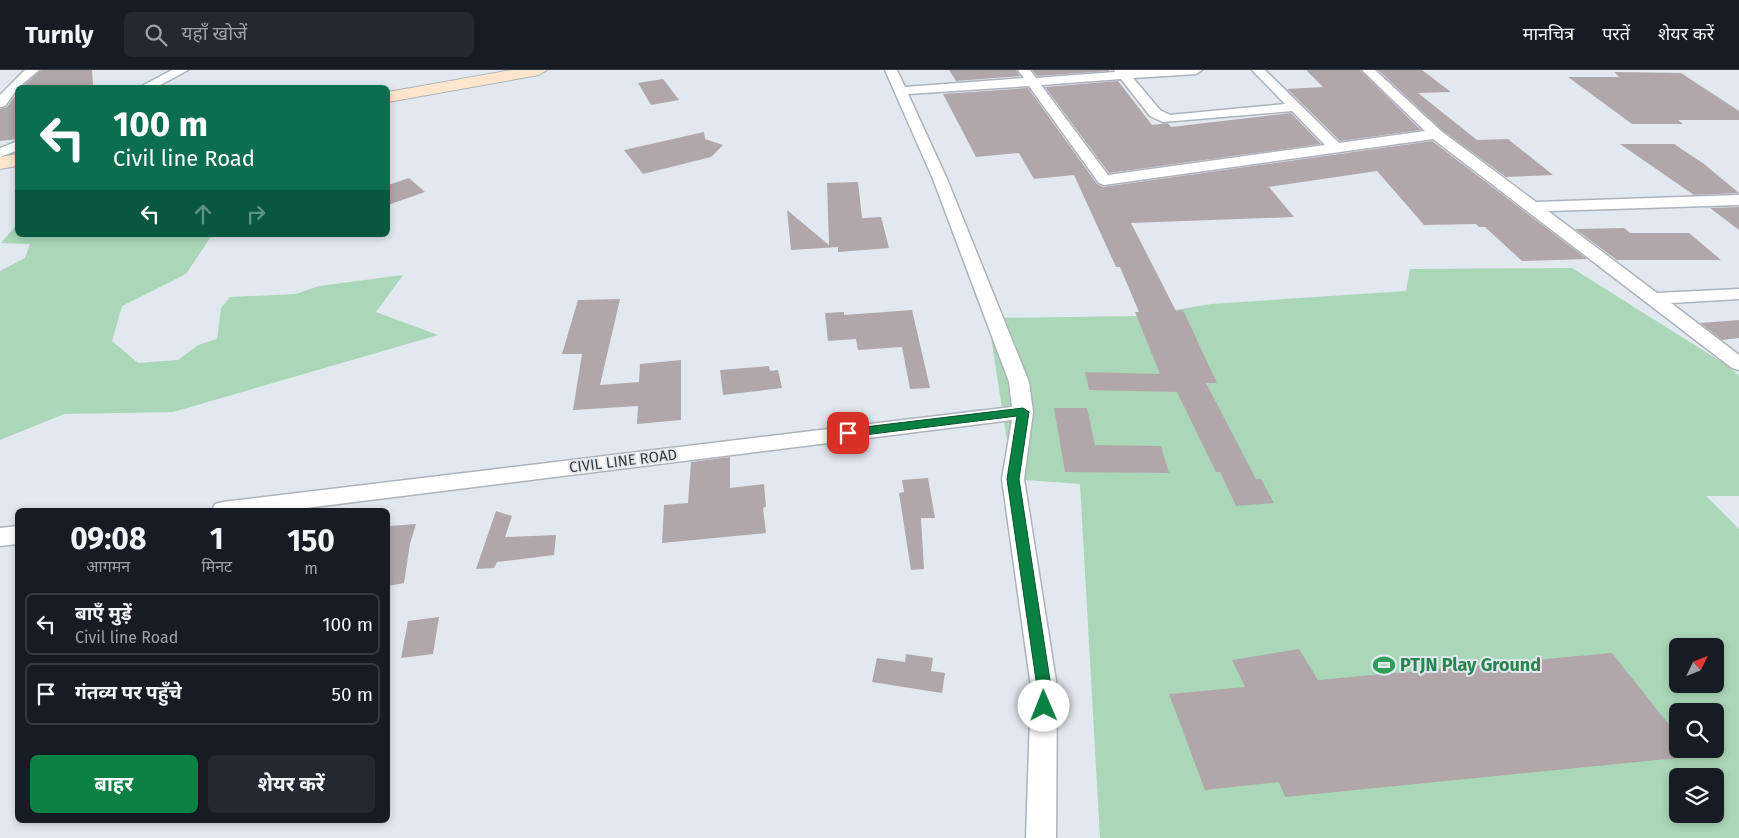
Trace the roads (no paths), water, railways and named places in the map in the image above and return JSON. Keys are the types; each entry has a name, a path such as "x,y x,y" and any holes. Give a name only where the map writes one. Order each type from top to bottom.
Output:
{"main road":[{"path":"390,89 495,70"},
{"path":"390,97 539,70"},
{"path":"0,154 15,152"},
{"path":"0,163 15,160"}],"street":[{"path":"0,103 6,88 33,70"},
{"path":"150,85 182,70"},
{"path":"891,70 940,179 1019,382 1023,412 1013,479 1044,687 1041,838"},
{"path":"901,91 1028,75 1196,70"},
{"path":"1258,70 1336,148"},
{"path":"1368,70 1436,134 1739,364"},
{"path":"1122,72 1155,113 1168,119 1295,107"},
{"path":"1028,75 1104,180 1436,134"},
{"path":"0,154 15,146"},
{"path":"1530,207 1739,200"},
{"path":"1654,299 1739,294"},
{"name":"CIVIL LINE ROAD","path":"239,508 1023,412"},
{"path":"0,538 15,536"}],"place":[{"name":"PTJN Play Ground","path":"1384,665"}]}
